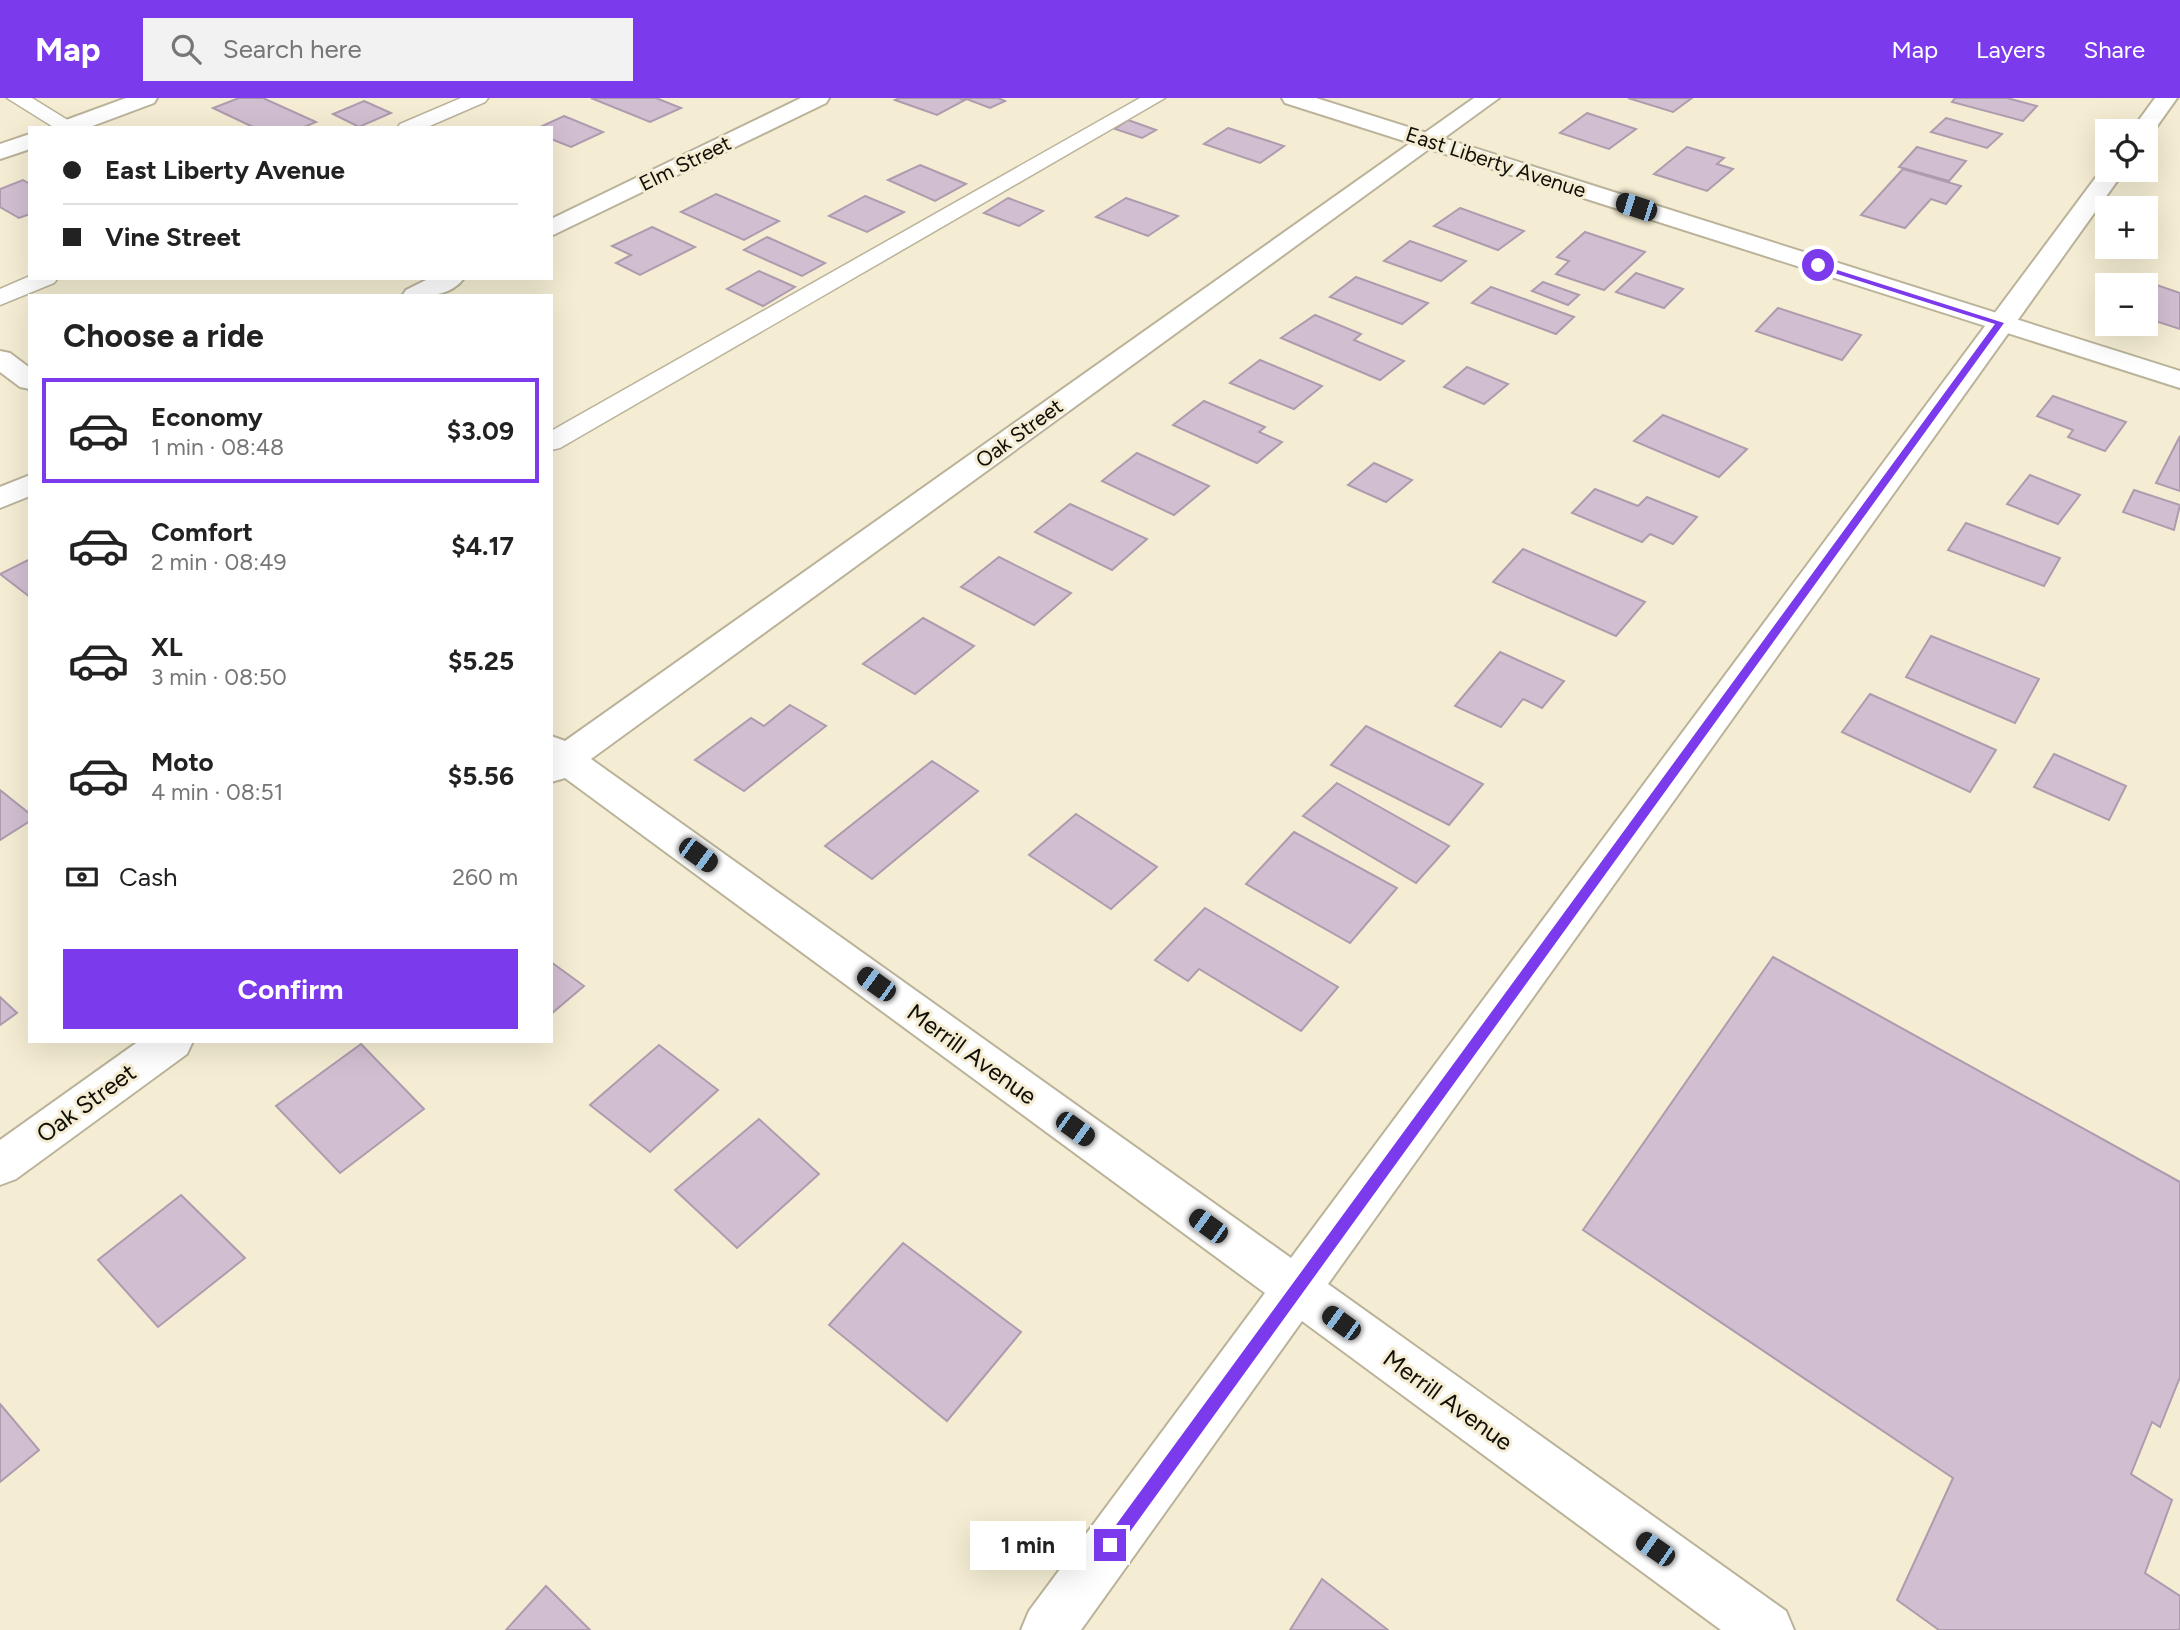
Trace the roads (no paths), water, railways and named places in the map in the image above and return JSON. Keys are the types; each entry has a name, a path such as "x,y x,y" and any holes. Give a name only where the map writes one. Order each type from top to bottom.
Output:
{"street":[{"path":"71,126 146,98"},
{"name":"Elm Street","path":"553,228 818,98"},
{"name":"East Liberty Avenue","path":"1293,98 2180,380"},
{"name":"Oak Street","path":"556,759 1488,98"},
{"path":"2151,119 2166,98"},
{"path":"0,152 28,142"},
{"path":"1048,1630 2104,182"},
{"path":"419,294 447,280"},
{"path":"0,359 28,380"},
{"path":"0,499 28,485"},
{"name":"Merrill Avenue","path":"556,759 1767,1630"},
{"name":"Oak Street","path":"0,1165 169,1043"}],"lane":[{"path":"17,98 66,126"},
{"path":"412,126 478,98"},
{"path":"553,441 1155,98"},
{"path":"0,298 41,280"}]}
